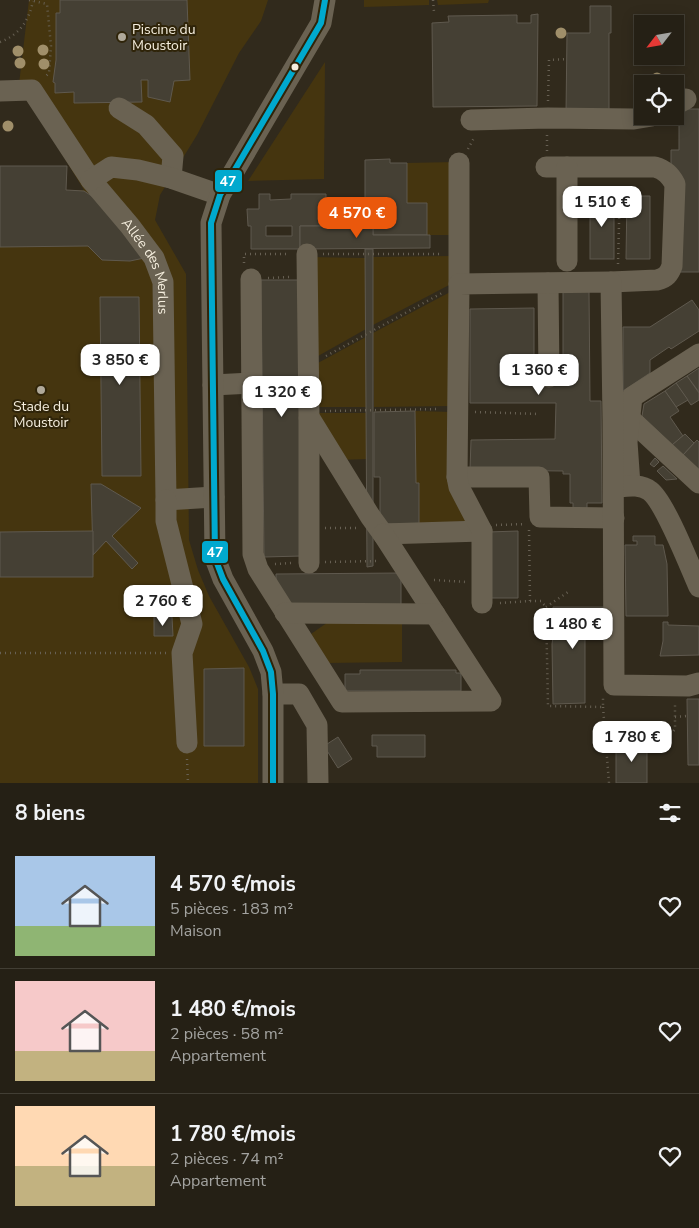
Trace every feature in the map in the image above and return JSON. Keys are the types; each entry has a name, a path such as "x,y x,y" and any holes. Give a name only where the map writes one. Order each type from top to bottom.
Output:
{"street":[{"path":"273,783 273,694 271,672 263,651 223,579 215,558 211,223 220,195 321,23 326,0"},
{"path":"0,91 32,90"},
{"name":"Allée des Merlus","path":"32,90 91,180 154,258 163,282 166,521 192,624 182,653"},
{"path":"119,108 146,125 173,156 171,178"},
{"path":"479,119 634,120"},
{"path":"459,163 457,478 459,486 481,528 482,593"},
{"path":"91,180 111,167 138,170 171,178 220,195"},
{"path":"459,284 548,283 615,275 657,280 664,279 669,274 672,266 675,184 664,170 656,167 557,167 567,261"},
{"path":"306,254 309,563"},
{"path":"615,275 622,486"},
{"path":"251,278 253,554 256,564 342,702 491,701 370,516 309,414"},
{"path":"548,283 548,378"},
{"path":"699,354 632,397 622,486 614,518 614,685 688,686 699,683"},
{"path":"213,385 252,383"},
{"path":"630,420 699,483"},
{"path":"457,478 539,477 540,517 614,518"},
{"path":"622,486 640,486 651,491 664,509 699,587"},
{"path":"166,500 214,497"},
{"path":"381,531 481,528"},
{"path":"285,613 435,614"},
{"path":"182,653 187,743"},
{"path":"273,694 300,694 317,725 318,783"}],"path":[{"path":"29,0 46,4 51,46 49,73 32,90"},
{"path":"0,42 9,39 22,28 30,16 33,0"},
{"path":"434,0 434,12"},
{"path":"557,167 548,118 549,60 567,59"},
{"path":"459,163 479,119"},
{"path":"615,275 621,167"},
{"path":"307,276 243,279 244,254 459,254"},
{"path":"308,365 459,284"},
{"path":"309,414 458,409 472,412 540,414"},
{"path":"481,528 529,524 530,601"},
{"path":"309,528 381,531"},
{"path":"256,564 401,561"},
{"path":"412,579 541,602 546,607 548,706 603,707"},
{"path":"546,607 568,592"},
{"path":"0,653 182,653"},
{"path":"609,783 603,691 607,687 614,685"},
{"path":"605,734 667,735 672,733 675,730 676,686"},
{"path":"675,717 688,716"},
{"path":"187,743 188,783"}],"shaded area":[{"path":"29,0 268,0 261,21 239,53 197,135 160,195 155,220 186,274 189,540 198,570 209,596 249,667 258,689 258,783 0,783 0,195 84,190 19,84"},
{"path":"364,0 429,0 429,5 364,7"},
{"path":"437,0 489,0 488,3 438,5"},
{"path":"325,62 324,179 248,181"},
{"path":"455,162 456,235 427,235 407,203 407,163"},
{"path":"452,256 451,284 373,325 373,257"},
{"path":"309,257 365,258 366,329 311,360"},
{"path":"452,291 452,406 374,407 373,333"},
{"path":"366,337 366,407 317,407 316,364"},
{"path":"415,411 452,412 473,521 419,524 419,483 416,483"},
{"path":"317,413 366,413 367,459 338,460"},
{"path":"331,620 402,620 402,662 326,663 311,634"}],"building":[{"name":"Piscine du Moustoir","path":"60,0 187,0 190,80 174,81 170,102 148,97 148,80 141,80 142,102 74,103 74,92 55,93 55,83 53,82 56,60 56,13 60,13"},
{"path":"590,6 611,6 609,114 566,114 567,33 590,33"},
{"path":"538,14 537,106 433,107 432,23 449,22 448,16 517,15 517,23 531,23 531,15"},
{"path":"684,109 699,109 699,272 679,272 671,173 671,150 679,150 679,125 684,125"},
{"path":"390,159 390,163 407,163 407,203 427,203 427,235 373,235 373,222 365,222 365,160"},
{"path":"0,166 67,166 66,190 84,191 107,206 149,257 130,261 102,260 88,246 0,247"},
{"path":"259,194 270,194 270,200 291,199 291,194 326,194 326,226 300,226 300,249 251,249 251,226 248,226 247,209 259,209","holes":["266,226 292,226 292,236 266,236"]},
{"path":"590,196 614,196 614,259 590,259"},
{"path":"627,196 650,196 650,259 626,259"},
{"path":"300,226 373,226 373,235 430,235 430,248 300,249"},
{"path":"365,249 373,249 373,566 367,567"},
{"path":"261,280 300,280 302,556 264,557"},
{"path":"563,290 589,291 590,401 601,401 602,503 587,503 587,513 573,513 573,503 570,503 570,474 563,474 563,471 470,470 471,440 555,439 556,403 470,403 470,309 534,308 534,383 563,383"},
{"path":"100,297 139,297 141,476 102,476"},
{"path":"692,300 699,310 699,331 671,349 669,347 650,360 650,373 623,391 623,327 650,327"},
{"path":"699,368 699,392 687,376"},
{"path":"687,376 699,393 699,400 691,405 676,383"},
{"path":"676,383 688,400 676,407 665,391"},
{"path":"665,391 679,411 670,417 683,436 672,445 642,416 644,404"},
{"path":"415,411 416,483 419,483 419,524 380,524 380,477 374,477 374,412"},
{"path":"685,434 694,443 683,455 672,445"},
{"path":"697,440 699,442 699,470 683,455"},
{"path":"655,458 659,462 654,467 650,464"},
{"path":"663,466 677,479 666,480 657,471"},
{"path":"91,484 101,484 141,508 112,536 138,563 132,569 106,541 93,555"},
{"path":"93,531 93,577 0,577 0,532"},
{"path":"518,531 518,598 488,598 488,532"},
{"path":"633,536 655,536 655,545 663,545 667,564 668,616 626,616 625,545 637,545 637,541 633,541"},
{"path":"401,573 401,608 286,609 276,595 276,574"},
{"path":"553,607 609,607 609,632 578,632 578,636 585,636 585,703 553,704 552,644 553,637 559,637 559,632 553,632"},
{"path":"154,617 172,617 173,636 154,636"},
{"path":"663,622 668,622 668,625 699,626 699,655 660,656 663,641"},
{"path":"244,668 244,746 204,746 204,669"},
{"path":"360,670 456,670 456,673 461,673 461,691 345,691 345,674 360,674"},
{"path":"687,699 699,699 699,765 688,765"},
{"path":"372,735 425,735 425,757 377,757 377,746 372,746"},
{"path":"338,737 352,759 338,768 324,746"},
{"path":"616,742 647,742 647,783 616,783"}],"transit line":[{"name":"47","path":"273,783 273,694 271,672 263,651 223,579 215,558 211,223 220,195 321,23 325,0"}],"place":[{"name":"Piscine du Moustoir","path":"122,37"},
{"name":"Stade du Moustoir","path":"41,390"}]}
